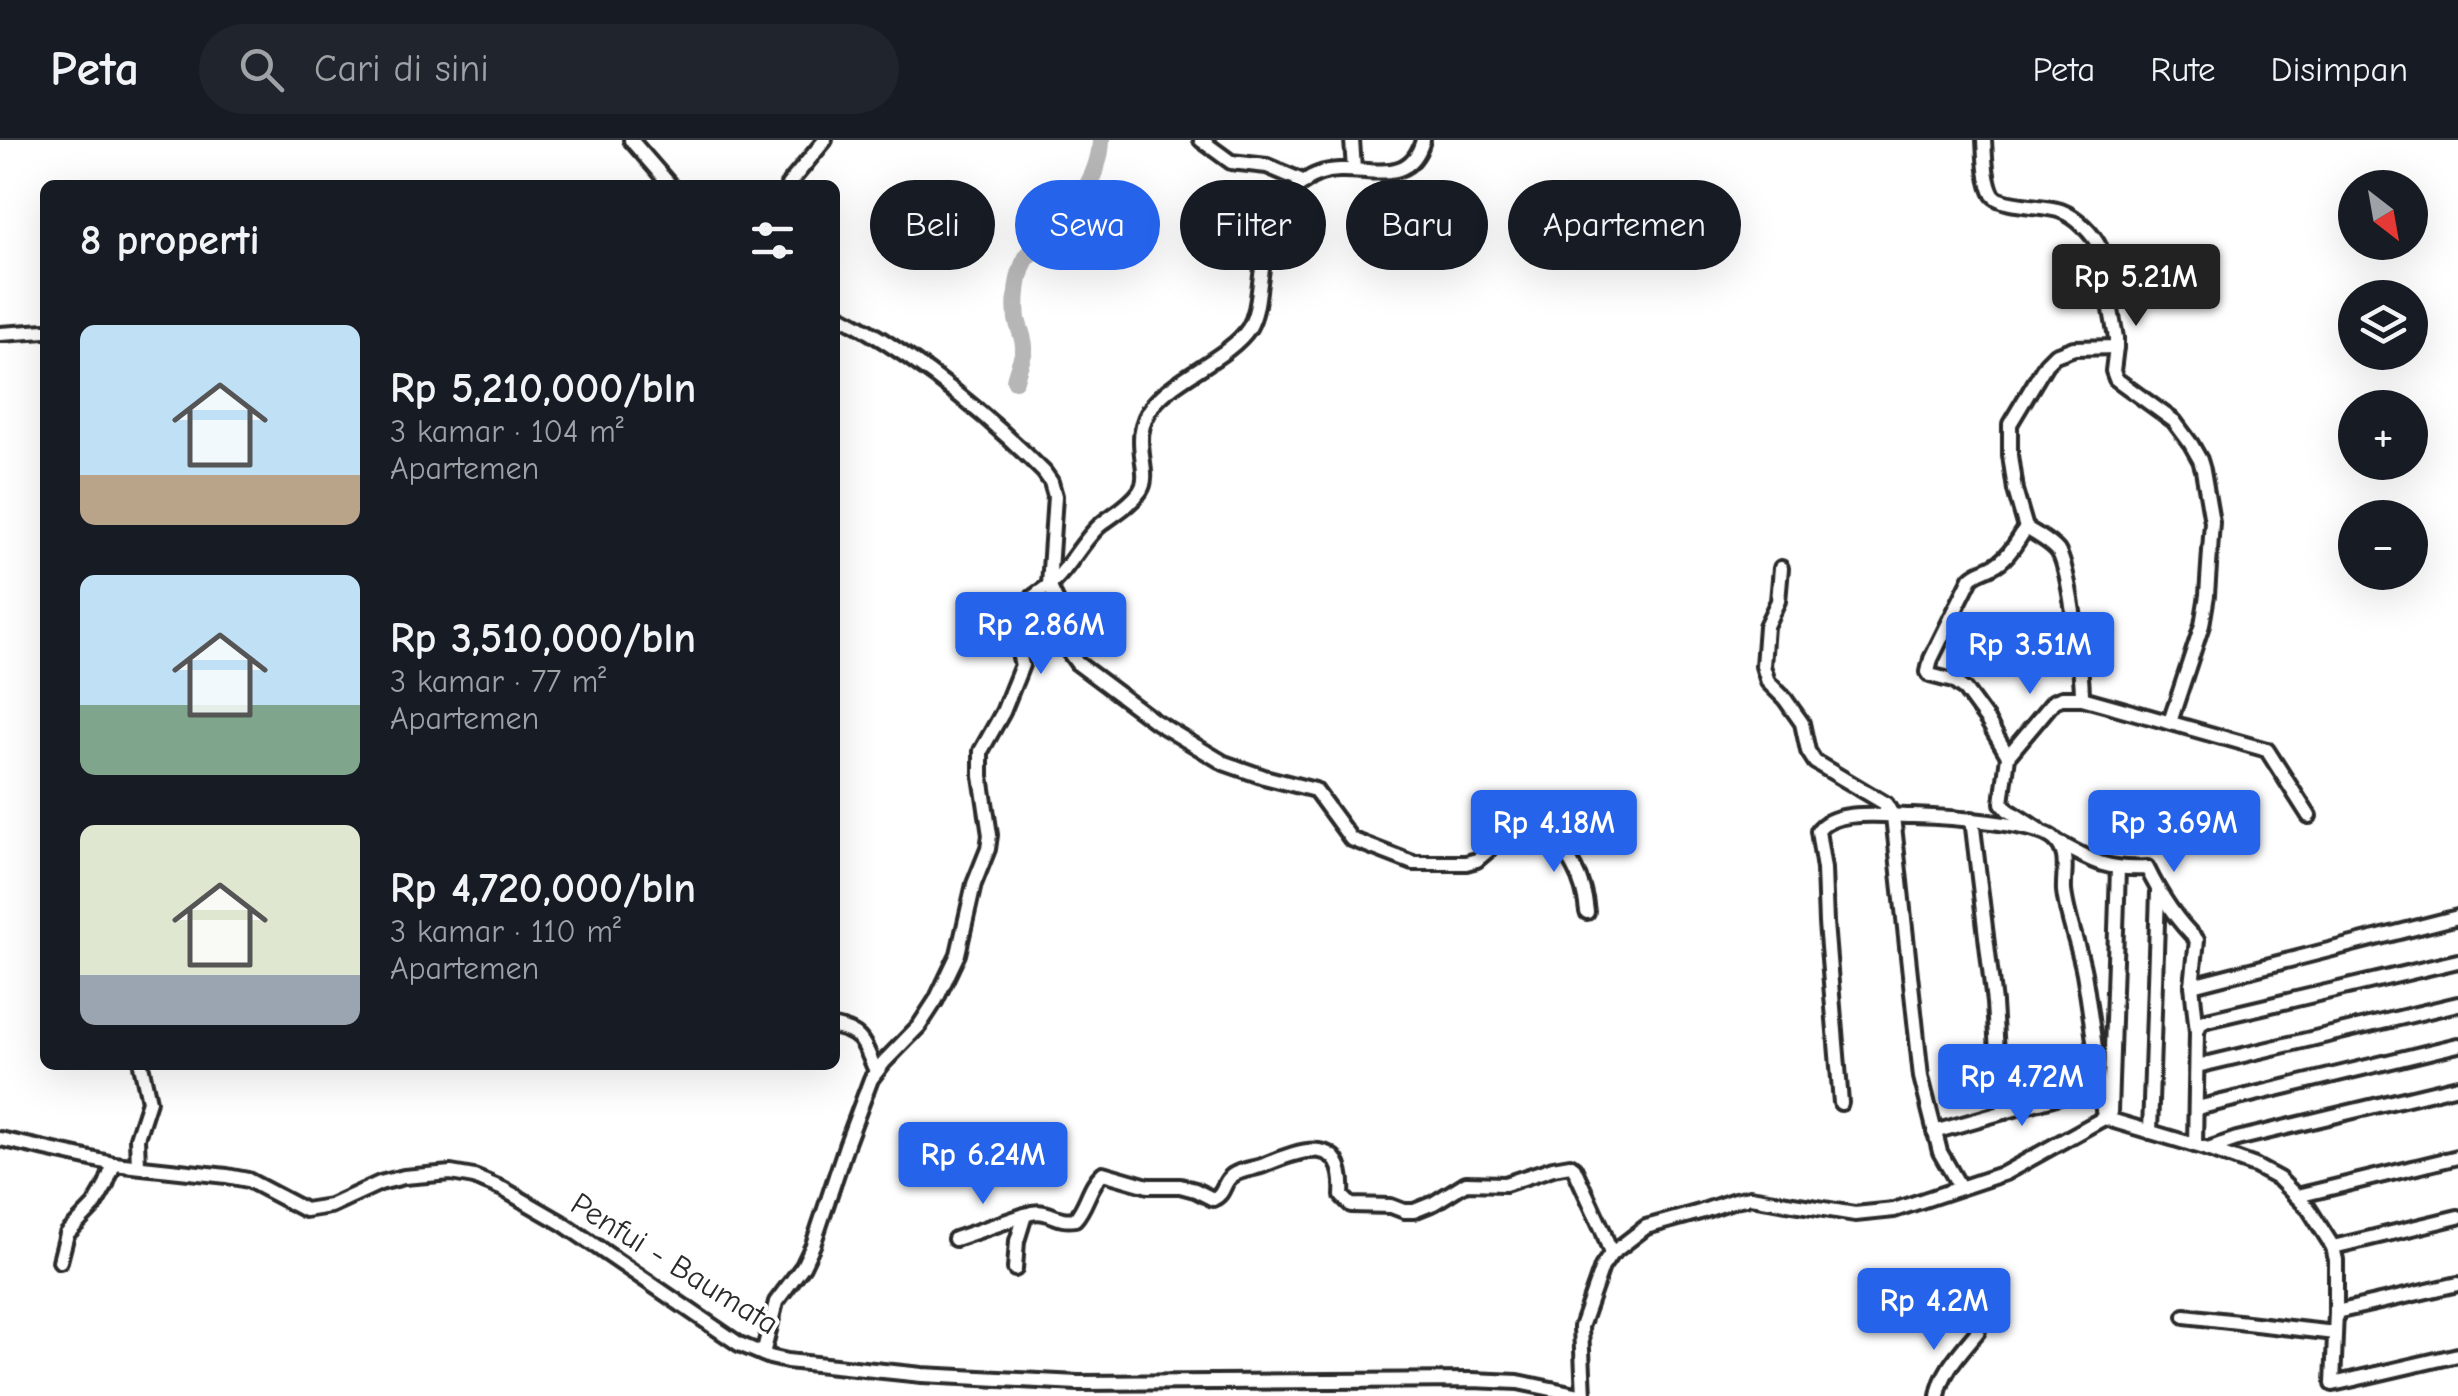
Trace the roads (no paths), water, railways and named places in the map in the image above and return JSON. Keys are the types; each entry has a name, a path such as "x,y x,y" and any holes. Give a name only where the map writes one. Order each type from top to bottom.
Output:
{"street":[{"path":"631,140 666,180"},
{"path":"792,180 825,140"},
{"path":"1201,140 1231,162 1267,166 1300,180"},
{"path":"1352,140 1354,170"},
{"path":"1309,180 1324,172 1404,168 1415,160 1423,140"},
{"path":"1984,140 1986,165 1996,198 2058,209 2094,237 2100,248 2116,347 2116,379 2174,421 2200,460 2212,522 2208,595 2170,722"},
{"path":"763,1354 776,1302 814,1245 847,1142 876,1072 920,1026 958,954 990,835 981,776 982,752 1022,670 1013,618 1019,608 1050,584 1090,535 1142,487 1145,478 1140,446 1146,417 1156,402 1248,330 1263,270"},
{"path":"840,315 925,368 1052,482 1055,496 1050,584 1060,606 1066,648 1077,663 1156,722 1224,762 1264,777 1312,788 1354,840 1413,863 1466,863 1522,832 1591,824"},
{"path":"0,334 40,331"},
{"path":"2082,698 2071,600 2062,564 2056,548 2026,528 2015,490 2010,424 2055,355 2074,348 2116,347"},
{"path":"2008,756 1964,690 1954,681 1930,674 1928,669 1974,572 2002,560 2026,528"},
{"path":"1781,568 1778,600 1766,626 1762,656 1768,682 1802,723 1808,751 1815,762 1886,804 1893,816 1921,1078 1940,1152 1960,1188"},
{"path":"2201,1147 2192,985 2197,940 2158,892 2147,868 2118,869 2096,863 2008,810 2002,803 2008,756 2054,701 2082,698 2267,750 2309,816"},
{"path":"1841,1103 1818,831 1825,823 1847,816 1870,815 1972,820 2039,830"},
{"path":"1972,820 2004,1112"},
{"path":"1547,829 1578,873 1585,892 1586,912"},
{"path":"2056,841 2064,853 2064,892 2084,971 2106,1119"},
{"path":"2106,1119 2118,869"},
{"path":"2150,1132 2158,892"},
{"path":"2192,985 2458,918"},
{"path":"2197,1032 2207,1020 2458,961"},
{"path":"2197,1066 2458,1004"},
{"path":"840,1028 858,1035 876,1072"},
{"path":"2197,1108 2458,1045"},
{"path":"138,1166 137,1138 149,1102 142,1070"},
{"path":"1934,1132 2100,1085"},
{"path":"2201,1147 2458,1086"},
{"path":"1584,1396 1581,1327 1602,1266 1646,1226 1734,1200 1758,1197 1855,1214 1894,1210 2006,1173 2106,1119 2255,1166 2279,1179 2309,1209 2333,1247 2336,1260 2332,1390 2458,1355"},
{"name":"Penfui - Baumata","path":"0,1139 114,1164 248,1180 305,1210 330,1206 380,1183 404,1178 451,1173 474,1177 502,1188 562,1223 739,1344 786,1361 1078,1389 1253,1389 1472,1380 1518,1382 1584,1396"},
{"path":"955,1239 1041,1211 1065,1220 1075,1219 1103,1173 1148,1186 1180,1186 1213,1198 1220,1196 1234,1174 1314,1149 1325,1153 1338,1166 1342,1196 1351,1206 1391,1206 1404,1211 1422,1208 1466,1183 1506,1184 1572,1166 1611,1254"},
{"path":"2297,1196 2458,1158"},
{"path":"60,1261 67,1234 94,1206 114,1164"},
{"path":"1015,1269 1017,1240 1025,1215"},
{"path":"2333,1247 2458,1217"},
{"path":"2336,1312 2458,1284"},
{"path":"2185,1316 2336,1333"},
{"path":"1938,1396 1942,1380 1978,1331"}],"waterway":[{"path":"1015,380 1024,350 1016,312 1021,271 1029,255 1082,195 1095,169 1101,140"}]}
